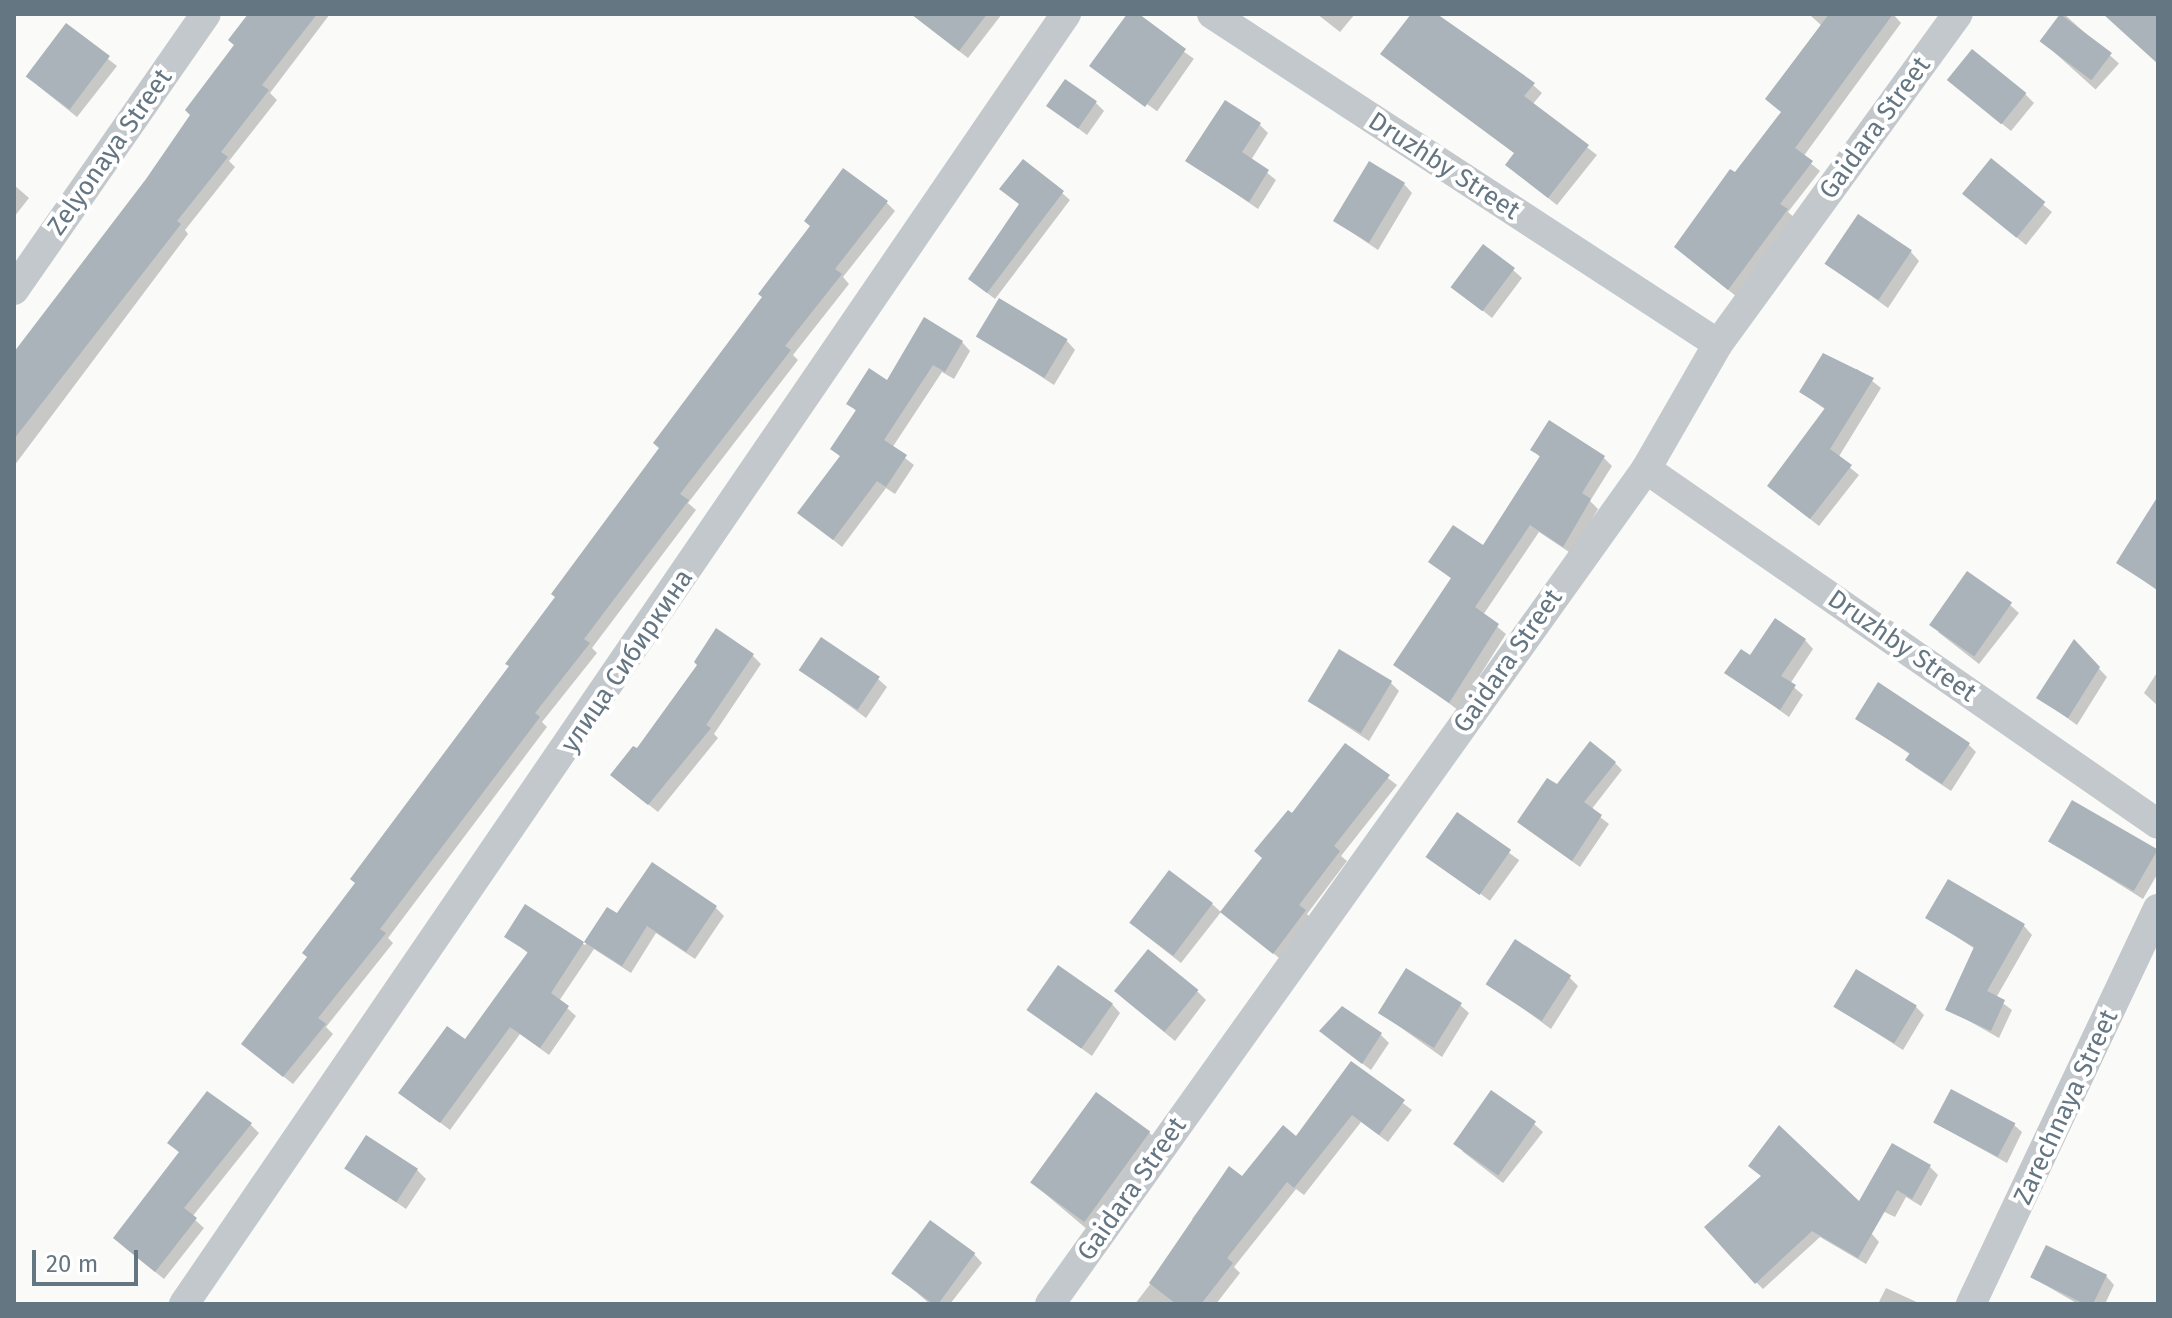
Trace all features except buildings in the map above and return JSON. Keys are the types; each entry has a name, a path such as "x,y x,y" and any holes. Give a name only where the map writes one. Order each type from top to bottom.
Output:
{"street":[{"name":"Zelyonaya Street","path":"14,290 206,14"},
{"name":"улица Сибиркина","path":"184,1304 1066,14"},
{"name":"Druzhby Street","path":"1212,14 1718,344"},
{"name":"Gaidara Street","path":"1050,1304 1646,469 1718,344 1958,14"},
{"name":"Druzhby Street","path":"1646,469 2158,824"},
{"name":"Zarechnaya Street","path":"1971,1304 2158,909"}]}
